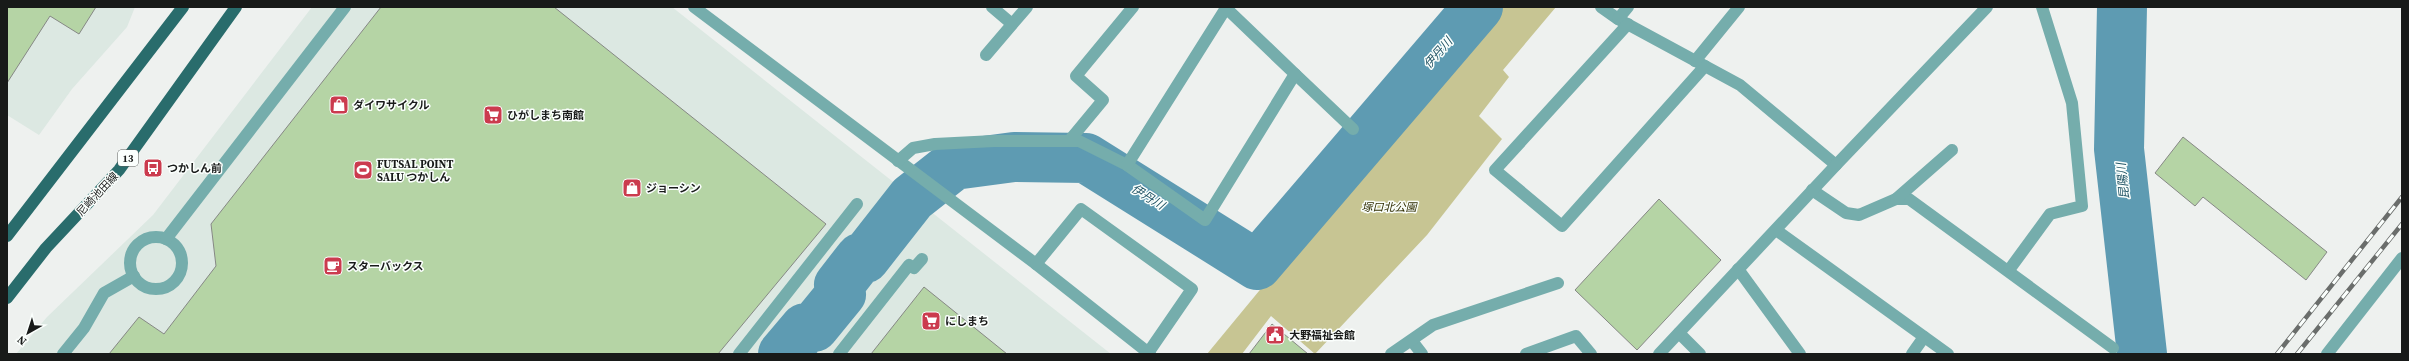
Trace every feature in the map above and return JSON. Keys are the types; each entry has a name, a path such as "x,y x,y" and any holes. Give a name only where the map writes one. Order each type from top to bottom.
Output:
{"main road":[{"path":"7,236 183,7"},
{"name":"尼崎池田線","path":"7,298 46,248 119,170 236,7"}],"street":[{"path":"166,240 345,7"},
{"path":"694,7 910,171 1036,264 1149,353 1192,288 1081,209 1036,264"},
{"path":"992,7 1012,24"},
{"path":"986,55 1027,7"},
{"path":"1069,141 1103,100 1076,76 1133,7"},
{"path":"1601,7 1623,21 1740,85 1836,165"},
{"path":"1628,7 1623,21 1495,170 1562,226 1700,63 1739,7"},
{"path":"1659,354 1812,190 1987,7"},
{"path":"2009,270 2050,214 2082,206 2072,103 2042,7"},
{"path":"1127,165 1226,8 1353,129"},
{"path":"898,161 913,148 935,144 994,141 1079,141 1127,165 1205,220 1295,74"},
{"path":"1812,190 1846,213 1859,215 1896,199 1952,150"},
{"path":"1896,199 1909,199 2009,270 2113,348"},
{"path":"739,354 857,204"},
{"path":"1776,230 1948,354"},
{"path":"150,238 166,240 175,246 181,258 181,270 174,282 164,288 155,289 146,287 134,276 131,257 138,245 150,238"},
{"path":"2327,354 2402,258"},
{"path":"839,354 909,265 914,268 922,259"},
{"path":"1738,269 1800,354"},
{"path":"63,354 84,328 104,294 134,276"},
{"path":"1392,354 1433,325 1558,283"},
{"path":"1679,333 1700,354"},
{"path":"1526,354 1576,336 1591,354"},
{"path":"1912,354 1924,337"},
{"path":"1412,341 1422,354"}],"shaded area":[{"path":"7,7 135,7 127,27 72,89 39,135 7,115"},
{"name":"ひがしまち南館","path":"312,7 672,7 1111,354 16,354 47,317 153,215"}],"green space":[{"name":"塚口北公園","path":"1498,7 1556,7 1503,70 1509,77 1479,116 1502,139 1427,235 1315,354 1271,316 1242,354 1207,354 1443,68"}],"building":[{"path":"7,7 96,7 79,34 50,16 7,83"},
{"name":"ひがしまち南館","path":"381,7 554,7 826,224 718,354 109,354 139,317 164,334 216,266 211,224"},
{"path":"2183,137 2327,252 2306,280 2203,197 2195,206 2155,173"},
{"path":"1659,199 1721,260 1637,350 1575,290"},
{"name":"にしまち","path":"924,287 1007,354 871,354"},
{"name":"大野福祉会館","path":"1272,324 1308,354 1249,354"}],"waterway":[{"name":"伊丹川","path":"783,354 805,328 814,327 841,294 839,285 860,258 865,258 912,198 954,165 1014,157 1086,158 1257,265 1478,7"},
{"name":"昆陽川","path":"2122,7 2119,149 2142,354"}],"railway":[{"path":"2277,354 2402,197"},
{"path":"2297,354 2402,224"}],"place":[{"name":"ダイワサイクル","path":"339,105"},
{"name":"ひがしまち南館","path":"493,115"},
{"name":"つかしん前","path":"153,168"},
{"name":"FUTSAL POINT SALU つかしん","path":"363,170"},
{"name":"ジョーシン","path":"632,188"},
{"name":"スターバックス","path":"333,266"},
{"name":"にしまち","path":"931,321"},
{"name":"大野福祉会館","path":"1275,335"}]}
